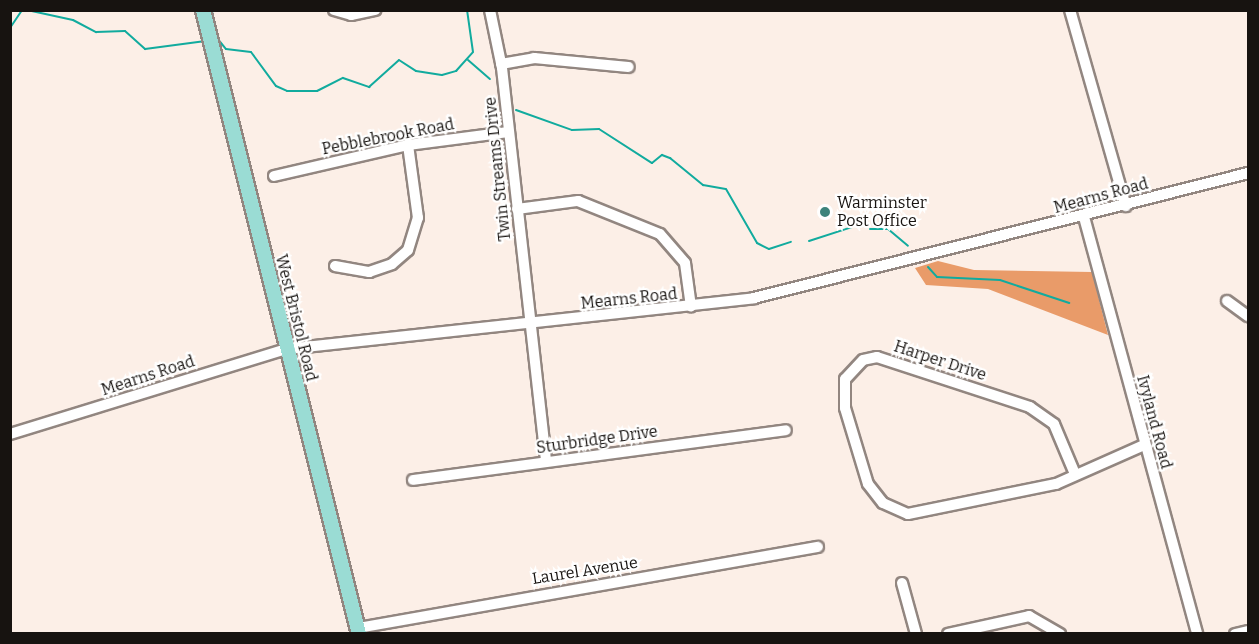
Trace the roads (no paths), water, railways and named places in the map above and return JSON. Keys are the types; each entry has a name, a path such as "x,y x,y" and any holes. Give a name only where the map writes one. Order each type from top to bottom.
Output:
{"main road":[{"name":"West Bristol Road","path":"204,16 358,631"}],"street":[{"path":"334,10 351,15 375,10"},
{"name":"Twin Streams Drive","path":"490,10 501,64 546,462"},
{"path":"1070,10 1126,206"},
{"path":"501,64 534,58 629,67"},
{"name":"Pebblebrook Road","path":"274,176 408,145 508,132"},
{"path":"335,266 369,272 392,264 408,250 418,218 408,145"},
{"name":"Mearns Road","path":"10,434 287,349 691,307 754,298 1084,217 1248,173"},
{"path":"517,208 578,201 660,234 686,262 691,307"},
{"name":"Ivyland Road","path":"1084,217 1144,446 1197,633"},
{"path":"1227,301 1248,316"},
{"name":"Harper Drive","path":"1075,474 1054,424 1030,407 877,357 857,364 845,379 845,408 868,484 894,510 921,515 1046,486 1144,446"},
{"name":"Sturbridge Drive","path":"413,480 786,430"},
{"name":"Laurel Avenue","path":"358,631 818,547"},
{"path":"902,583 916,633"},
{"path":"948,633 1019,616 1037,617 1060,633"},
{"path":"1235,633 1248,631"}],"waterway":[{"path":"10,28 22,10"},
{"path":"27,10 73,20 96,32 125,31 145,49 205,41"},
{"path":"212,10 214,28"},
{"path":"217,38 226,49 251,52 276,86 287,91 317,91 343,78 369,87 399,60 416,71 442,75 456,71 473,52 467,10"},
{"path":"468,60 490,79"},
{"path":"516,110 572,130 599,129 652,163 662,155 670,158 703,185 726,189 757,243 769,249 791,242"},
{"path":"809,241 852,227"},
{"path":"870,229 888,229 908,246"},
{"path":"928,267 937,277 1000,280 1069,303"}],"place":[{"name":"Warminster Post Office","path":"825,212"}]}
